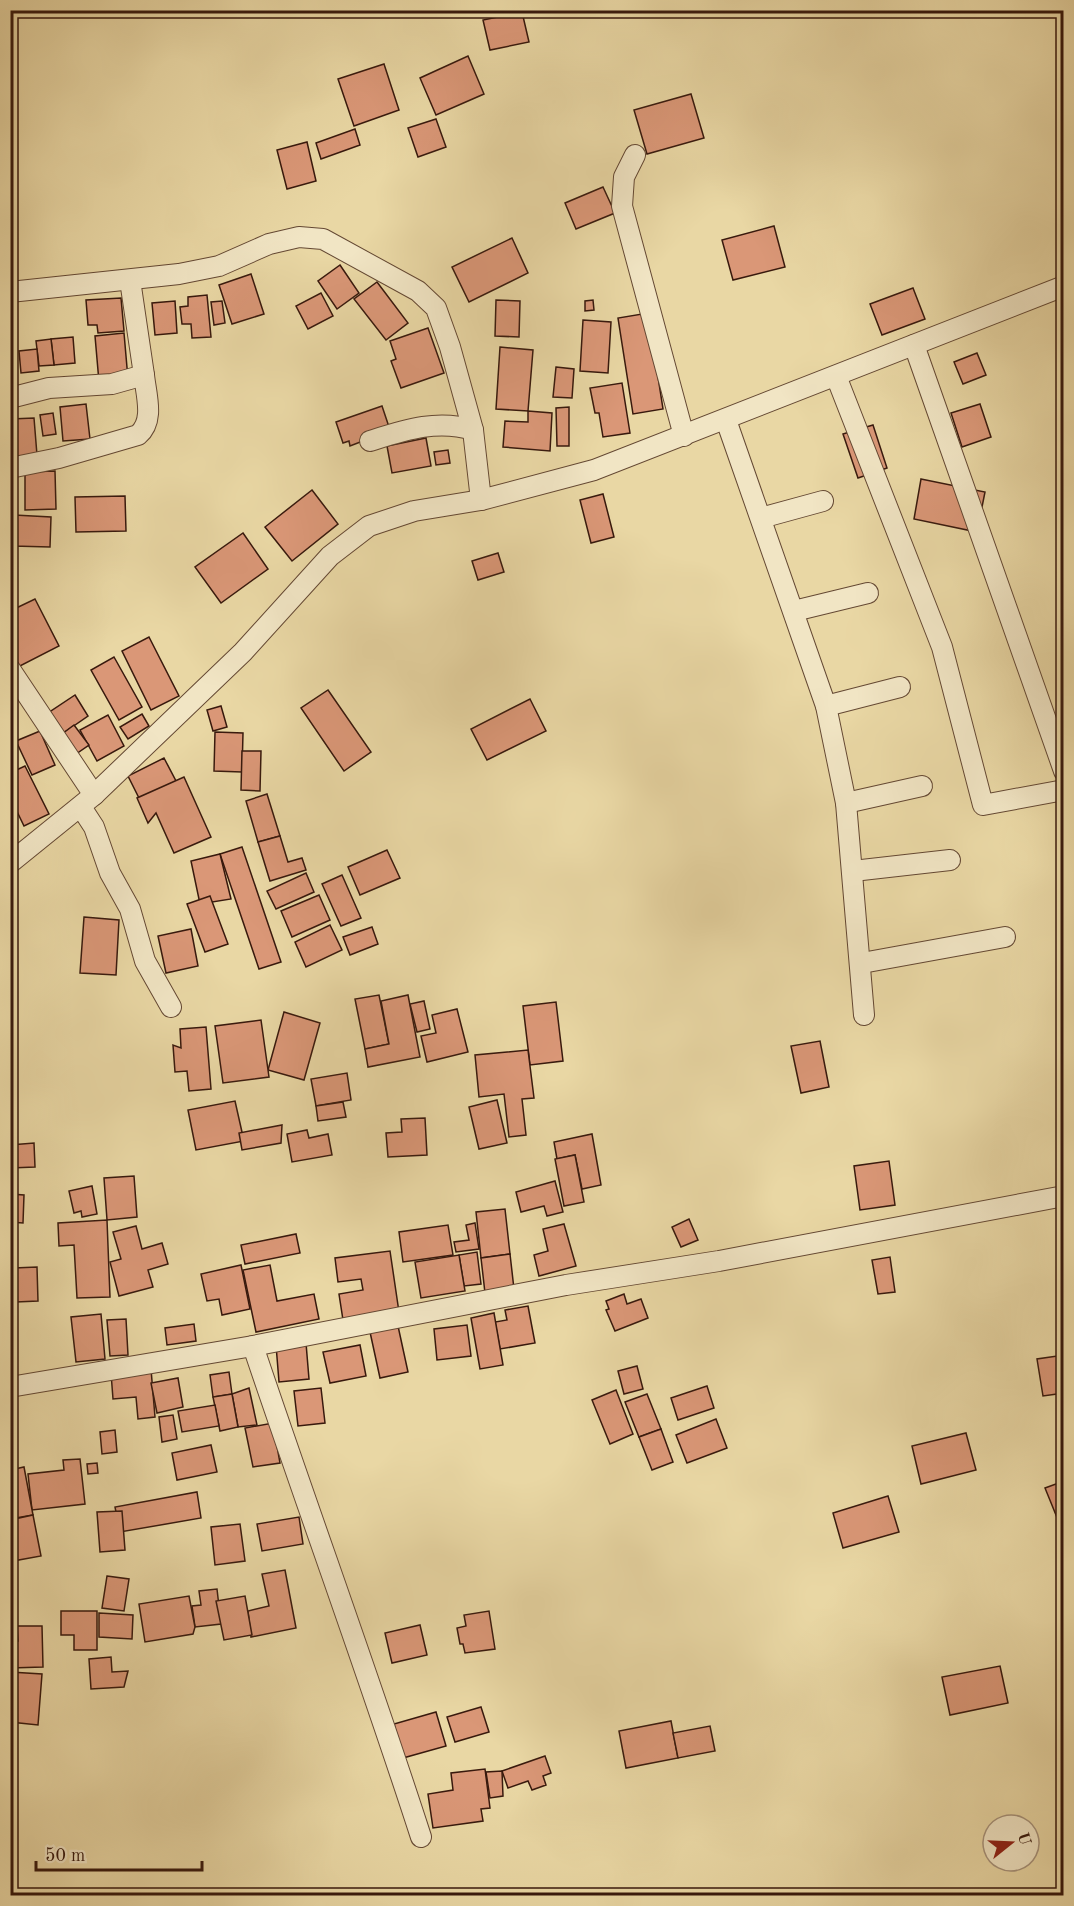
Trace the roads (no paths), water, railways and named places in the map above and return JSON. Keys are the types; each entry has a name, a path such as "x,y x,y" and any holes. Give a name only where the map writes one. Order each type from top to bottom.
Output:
{"street":[{"path":"635,155 624,177 622,206 684,436"},
{"path":"10,292 179,274 219,266 269,244 299,237 323,239 418,291 436,308 450,347 473,430 481,500"},
{"path":"10,468 59,458 138,435 146,429 148,421 144,375 130,280"},
{"path":"10,863 87,801 243,652 330,556 369,526 392,517 481,500 565,479 726,420 1064,286"},
{"path":"914,345 1064,771"},
{"path":"10,398 49,388 112,384 144,375"},
{"path":"836,376 942,647 983,805 1064,790"},
{"path":"726,420 826,706 846,803 862,963 864,1016"},
{"path":"370,441 400,431 435,424 473,430"},
{"path":"761,518 823,501"},
{"path":"794,611 868,593"},
{"path":"10,669 87,801 110,873 130,909 145,961 171,1006"},
{"path":"826,706 900,687"},
{"path":"846,803 922,786"},
{"path":"854,871 950,860"},
{"path":"862,963 1005,937"},
{"path":"10,1387 253,1346 566,1286 719,1261 1064,1196"},
{"path":"253,1346 371,1684 421,1838"}]}
